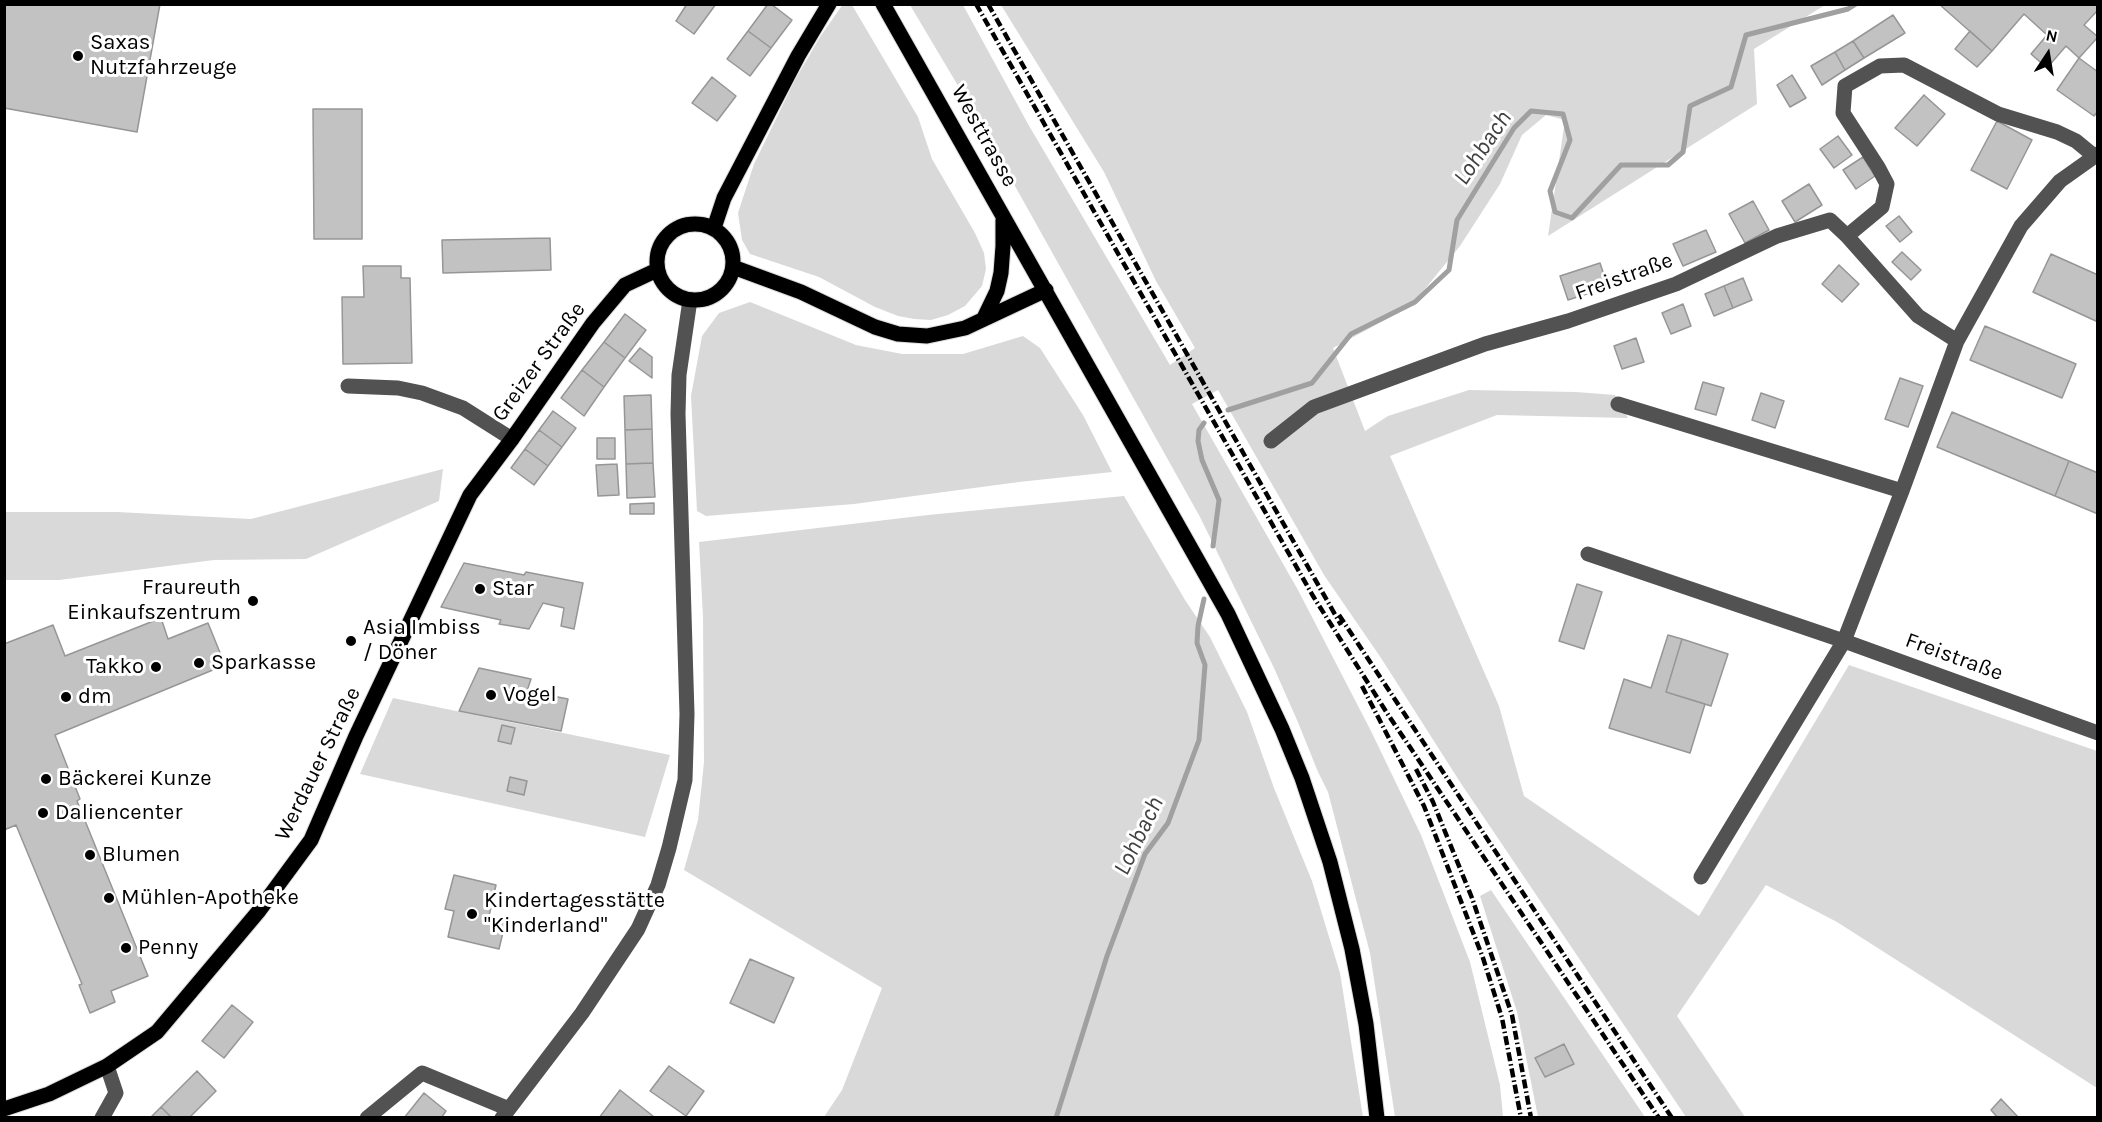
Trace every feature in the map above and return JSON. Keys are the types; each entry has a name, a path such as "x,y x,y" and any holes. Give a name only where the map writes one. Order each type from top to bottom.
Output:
{"main road":[{"path":"714,228 729,188 798,56 829,4"},
{"name":"Westtrasse","path":"883,5 1228,614 1257,672 1302,778 1330,862 1352,949 1366,1024 1377,1118"},
{"path":"984,318 997,291 1001,273 1003,217"},
{"path":"689,223 702,224 714,228 723,235 733,256 733,267 723,288 713,296 702,300 690,300 679,297 661,281 656,257 667,235 677,227 689,223"},
{"path":"733,267 801,292 875,327 898,334 927,336 965,328 1046,290"},
{"name":"Greizer Straße","path":"470,495 593,323 625,285 657,270"},
{"name":"Werdauer Straße","path":"4,1109 49,1094 107,1066 157,1032 258,912 311,840 356,736 470,495"}],"street":[{"path":"1701,877 1844,641 1957,341 2021,226 2060,181 2095,155 2076,141 2057,132 1998,114 1904,65 1880,66 1845,86 1843,113 1887,184 1882,207 1847,236"},
{"name":"Freistraße","path":"1271,441 1314,407 1485,344 1568,321 1676,284 1777,236 1830,220 1918,316 1957,341"},
{"path":"367,1118 422,1073 506,1113 588,1004 638,929 658,885 685,780 687,714 679,375 690,300"},
{"path":"348,386 398,388 422,393 463,408 512,439"},
{"path":"1618,404 1902,491"},
{"name":"Freistraße","path":"1588,554 1844,641 2097,733"},
{"path":"102,1118 116,1093 107,1066"}],"shaded area":[{"path":"843,4 852,5 918,117 932,159 975,233 984,253 986,269 982,286 965,306 948,315 931,320 898,316 875,307 819,277 750,254 742,240 738,213 754,164 795,80 820,37"},
{"path":"910,5 963,5 1028,124 1170,365 1195,348 1156,281 1104,172 1001,5 1825,5 1754,49 1757,104 1548,236 1565,120 1546,115 1522,135 1500,184 1460,246 1411,306 1333,348 1365,431 1388,416 1469,390 1615,395 1628,418 1497,415 1390,456 1499,706 1524,796 1699,916 1849,665 2097,751 2097,1088 1837,922 1766,885 1677,1016 1745,1117 1686,1117 1460,782 1381,658 1324,575 1218,390 1192,404 1298,590 1371,731 1421,835 1470,962 1500,1085 1503,1117 1395,1117 1370,953 1328,792 1297,720 1200,517 973,111"},
{"path":"750,302 856,345 902,354 963,354 1023,336 1040,348 1083,415 1112,472 854,504 706,516 697,511 691,396 702,336 719,313"},
{"path":"443,469 439,501 306,559 214,560 59,580 5,580 5,512 117,512 251,519"},
{"path":"1124,496 1185,600 1210,637 1247,712 1274,788 1312,881 1340,973 1363,1117 824,1117 842,1090 882,988 684,870 698,820 704,762 703,617 699,542 928,515"},
{"path":"393,698 670,755 645,837 360,774"},
{"path":"1491,890 1645,1117 1538,1117 1517,1012 1480,896"}],"building":[{"name":"Saxas Nutzfahrzeuge","path":"4,4 160,4 137,132 4,108"},
{"path":"687,4 716,4 694,34 676,21"},
{"path":"768,4 792,20 771,48 748,31"},
{"path":"1939,4 2098,4 2098,10 2084,25 2098,37 2079,58 2066,46 2047,68 2031,54 2047,35 2024,14 1992,51"},
{"path":"1893,15 1905,33 1864,58 1853,41"},
{"path":"748,31 771,48 750,76 727,59"},
{"path":"1970,31 1992,51 1977,67 1955,49"},
{"path":"1853,41 1864,58 1845,70 1835,52"},
{"path":"1835,52 1845,70 1822,85 1811,66"},
{"path":"2079,58 2098,72 2098,111 2094,116 2057,90"},
{"path":"1792,75 1806,98 1790,107 1777,85"},
{"path":"712,77 736,96 717,121 692,103"},
{"path":"1924,95 1945,114 1917,146 1895,128"},
{"path":"313,109 362,109 362,239 314,239"},
{"path":"1997,121 2032,140 2007,189 1971,170"},
{"path":"1838,136 1852,155 1834,168 1820,149"},
{"path":"1863,157 1875,176 1856,189 1843,170"},
{"path":"1809,184 1822,205 1795,222 1782,201"},
{"path":"1753,201 1769,230 1745,243 1729,214"},
{"path":"1899,216 1912,232 1900,242 1886,226"},
{"path":"1706,230 1716,252 1683,266 1673,244"},
{"path":"550,238 551,270 443,273 442,240"},
{"path":"1902,252 1921,270 1911,280 1892,262"},
{"path":"2051,254 2098,275 2098,322 2033,292"},
{"path":"1600,263 1608,287 1568,300 1560,276"},
{"path":"1839,265 1859,284 1842,302 1822,284"},
{"path":"363,266 401,266 401,278 410,278 412,363 343,364 342,297 364,297"},
{"path":"1743,278 1752,300 1733,308 1724,286"},
{"path":"1724,286 1733,308 1714,316 1705,294"},
{"path":"1683,304 1691,326 1671,334 1662,313"},
{"path":"625,314 646,330 625,358 604,342"},
{"path":"1985,326 2076,364 2062,398 1970,360"},
{"path":"1636,338 1644,362 1622,369 1614,346"},
{"path":"604,342 625,358 604,387 582,370"},
{"path":"640,348 652,357 652,378 629,361"},
{"path":"582,370 604,387 584,416 561,398"},
{"path":"1900,378 1923,386 1908,427 1885,419"},
{"path":"1703,382 1724,388 1716,415 1695,409"},
{"path":"1761,393 1784,401 1775,428 1752,420"},
{"path":"651,395 652,429 625,430 624,396"},
{"path":"553,411 576,428 562,447 539,430"},
{"path":"1952,412 2069,461 2055,496 1937,447"},
{"path":"652,429 653,463 626,464 625,430"},
{"path":"539,430 562,447 548,466 525,449"},
{"path":"597,438 615,438 615,459 597,459"},
{"path":"525,449 548,466 534,485 511,468"},
{"path":"2069,461 2098,473 2098,514 2055,496"},
{"path":"653,463 655,497 627,498 626,464"},
{"path":"617,464 619,495 598,496 596,465"},
{"path":"654,503 654,514 630,514 630,504"},
{"path":"464,563 524,575 526,572 583,583 574,629 561,626 564,608 543,603 529,629 499,624 501,620 441,607"},
{"path":"1577,584 1602,592 1584,649 1559,641"},
{"name":"Daliencenter","path":"161,618 168,639 208,623 225,665 55,735 80,799 77,801 148,976 111,991 115,1002 90,1013 79,985 82,984 16,825 4,830 4,644 53,625 65,656"},
{"path":"1668,635 1682,639 1666,692 1705,704 1690,753 1609,728 1624,679 1651,688"},
{"path":"1682,639 1728,654 1711,706 1666,692"},
{"path":"479,668 531,679 527,691 568,699 561,731 459,711"},
{"path":"502,725 515,728 511,744 498,741"},
{"path":"510,777 527,781 524,795 507,791"},
{"name":"Kindertagesstätte \"Kinderland\"","path":"454,875 496,885 489,916 506,920 499,949 448,937 454,911 445,909"},
{"path":"750,959 794,978 774,1023 730,1003"},
{"path":"232,1005 253,1022 224,1058 202,1041"},
{"path":"1564,1044 1574,1064 1545,1077 1535,1058"},
{"path":"669,1066 704,1091 686,1116 650,1091"},
{"path":"197,1071 216,1091 189,1118 172,1118 161,1107"},
{"path":"620,1090 653,1116 652,1118 599,1118"},
{"path":"424,1093 446,1111 441,1118 404,1118"},
{"path":"2001,1099 2019,1118 1998,1118 1991,1110"},
{"path":"161,1107 172,1118 150,1118"}],"waterway":[{"name":"Lohbach","path":"1228,410 1312,383 1351,334 1415,302 1449,270 1457,220 1514,128 1531,111 1563,114 1570,140 1550,191 1555,212 1572,218 1621,165 1668,165 1683,152 1690,106 1731,87 1746,35 1848,9 1856,4"},
{"name":"Lohbach","path":"1204,423 1199,430 1198,441 1202,460 1219,500 1213,546"},
{"name":"Lohbach","path":"1056,1118 1107,956 1145,854 1168,823 1199,740 1205,665 1197,643 1204,599"}],"railway":[{"path":"976,4 1313,596 1387,713 1659,1118"},
{"path":"988,4 1341,625"},
{"path":"1339,615 1672,1118"},
{"path":"1362,686 1424,806 1483,958 1502,1018 1521,1118"},
{"path":"1416,769 1433,802 1472,898 1512,1015 1531,1118"}],"place":[{"name":"Saxas Nutzfahrzeuge","path":"78,56"},
{"name":"Star","path":"480,589"},
{"name":"Fraureuth Einkaufszentrum","path":"253,601"},
{"name":"Asia Imbiss / Döner","path":"351,641"},
{"name":"Sparkasse","path":"199,663"},
{"name":"Takko","path":"156,667"},
{"name":"Vogel","path":"491,695"},
{"name":"dm","path":"66,697"},
{"name":"Bäckerei Kunze","path":"46,779"},
{"name":"Daliencenter","path":"43,813"},
{"name":"Blumen","path":"90,855"},
{"name":"Mühlen-Apotheke","path":"109,898"},
{"name":"Kindertagesstätte \"Kinderland\"","path":"472,914"},
{"name":"Penny","path":"126,948"}]}
